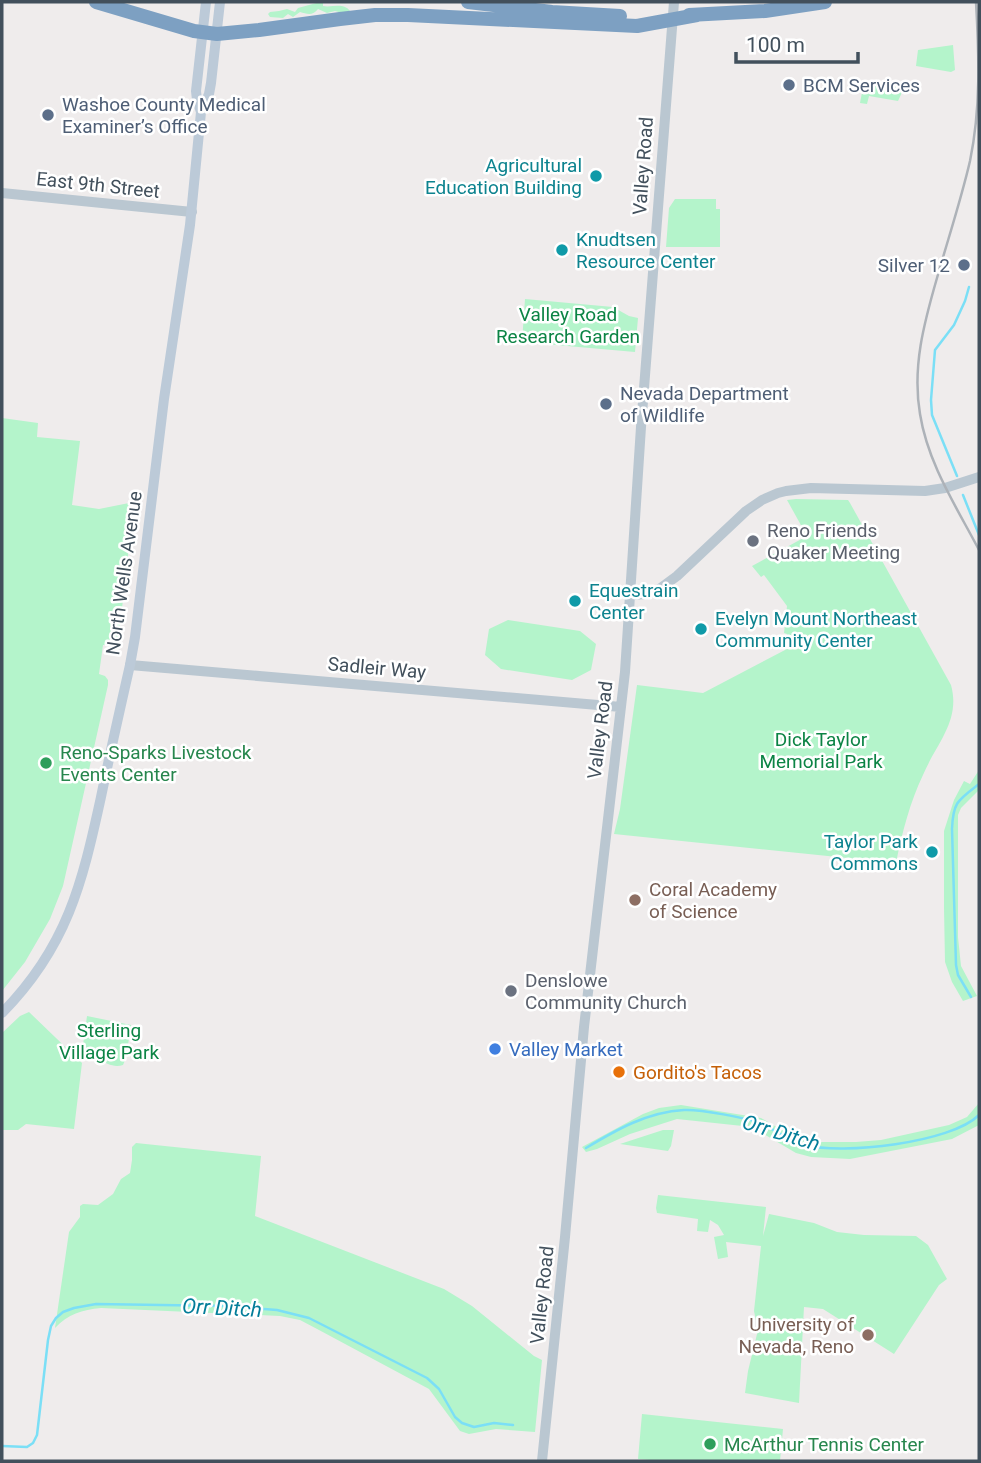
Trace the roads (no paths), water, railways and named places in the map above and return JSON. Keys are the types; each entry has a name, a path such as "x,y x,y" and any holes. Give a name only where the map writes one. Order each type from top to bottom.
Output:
{"highway":[{"path":"96,2 210,33 374,15 637,26 697,15"},
{"path":"468,2 590,15 697,15 825,2"}],"main road":[{"name":"North Wells Avenue","path":"2,1013 44,961 74,902 90,847 130,665 164,399 192,212 201,111 209,94 210,33 206,2"},
{"name":"North Wells Avenue","path":"210,33 220,2"}],"street":[{"name":"Valley Road","path":"542,1461 583,1037 621,707 674,2"},
{"name":"East 9th Street","path":"2,192 192,212"},
{"path":"631,595 659,590 746,511 778,493 811,488 925,491 945,488 979,477"},
{"name":"Sadleir Way","path":"130,665 621,707"}],"waterway":[{"name":"Orr Ditch","path":"957,476 932,415 931,400 935,350 954,325 969,287"},
{"name":"Orr Ditch","path":"963,495 979,535"},
{"name":"Orr Ditch","path":"971,997 958,975 956,965 952,829 955,807 979,784"},
{"name":"Orr Ditch","path":"586,1148 620,1129 670,1111 691,1110 735,1117 768,1127 805,1145 822,1148 869,1147 921,1139 965,1125 979,1115"},
{"name":"Orr Ditch","path":"2,1446 27,1447 37,1435 48,1340 56,1318 74,1308 96,1304 226,1306 277,1310 309,1318 427,1378 439,1389 455,1417 462,1423 474,1427 494,1423 513,1425"}],"railway":[{"path":"976,2 978,82 974,141 963,190 928,312 917,379 920,414 929,450 979,550"}],"place":[{"name":"BCM Services","path":"789,85"},
{"name":"Washoe County Medical Examiner’s Office","path":"48,115"},
{"name":"Agricultural Education Building","path":"596,176"},
{"name":"Knudtsen Resource Center","path":"562,250"},
{"name":"Silver 12","path":"964,265"},
{"name":"Nevada Department of Wildlife","path":"606,404"},
{"name":"Reno Friends Quaker Meeting","path":"753,541"},
{"name":"Equestrain Center","path":"575,601"},
{"name":"Evelyn Mount Northeast Community Center","path":"701,629"},
{"name":"Reno-Sparks Livestock Events Center","path":"46,763"},
{"name":"Taylor Park Commons","path":"932,852"},
{"name":"Coral Academy of Science","path":"635,900"},
{"name":"Denslowe Community Church","path":"511,991"},
{"name":"Valley Market","path":"495,1049"},
{"name":"Gordito's Tacos","path":"619,1072"},
{"name":"University of Nevada, Reno","path":"868,1335"},
{"name":"McArthur Tennis Center","path":"710,1444"}],"park label":[{"name":"Valley Road Research Garden","path":"568,325"},
{"name":"Dick Taylor Memorial Park","path":"821,750"},
{"name":"Sterling Village Park","path":"109,1041"}]}
